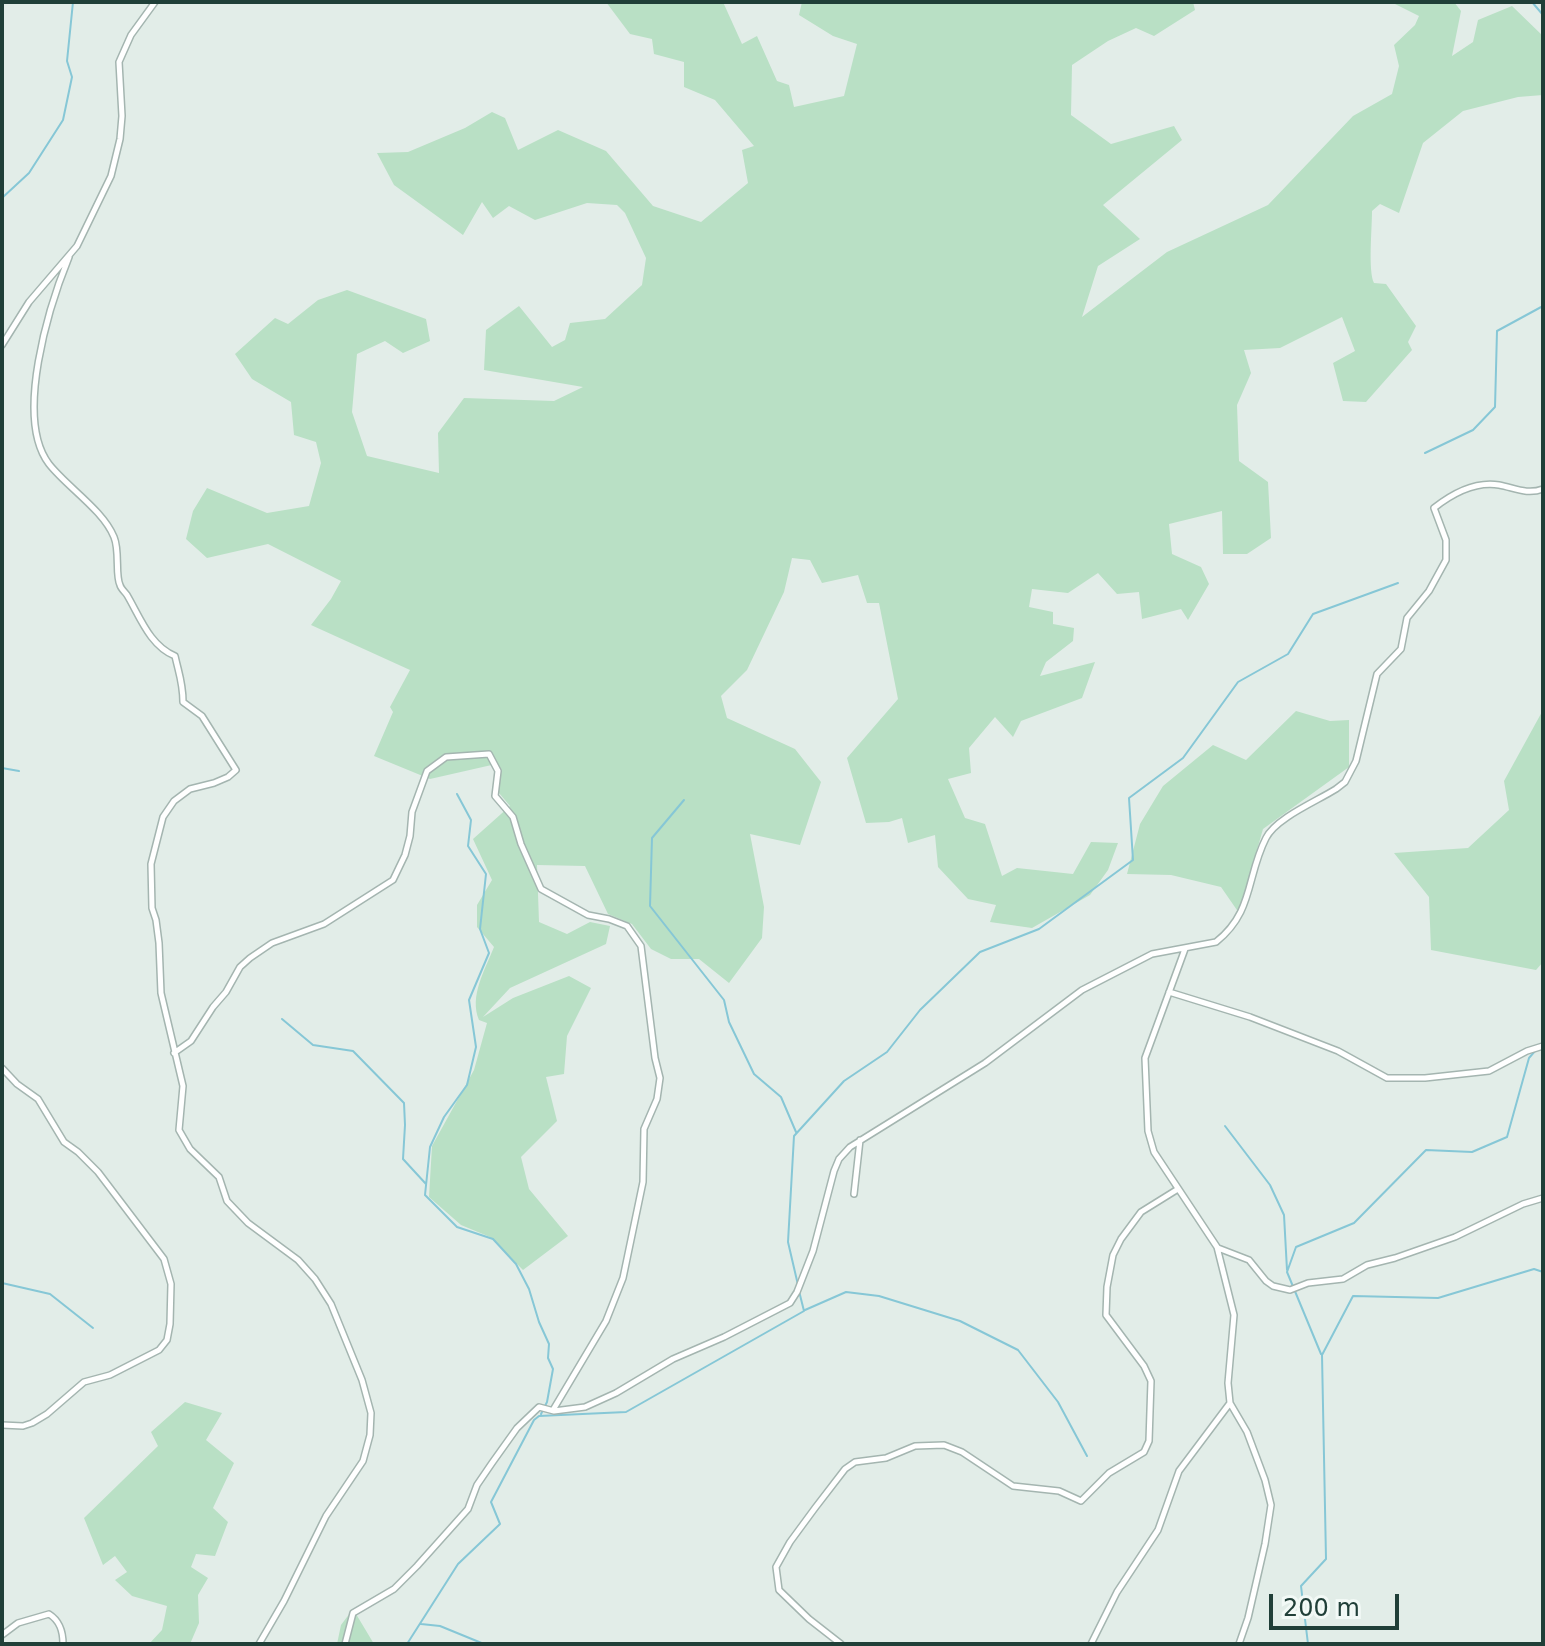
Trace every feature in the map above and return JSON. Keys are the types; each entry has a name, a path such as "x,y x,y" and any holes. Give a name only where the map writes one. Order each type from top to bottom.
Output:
{"street":[{"path":"2,345 29,302 69,257 87,228 116,159 122,116 119,62 124,47 155,2"},
{"path":"69,257 39,353 33,415 40,449 114,536 120,587 156,643 175,656 177,671 184,685 183,702 202,716 236,770 214,783 190,789 174,801 163,817 151,864 152,908 159,943 161,993 183,1086 179,1122 181,1135 190,1149 219,1177 227,1201 248,1223 309,1270 331,1304 369,1402 370,1435 363,1461 326,1516 259,1644"},
{"path":"345,1644 353,1613 394,1589 417,1566 468,1509 477,1485 492,1463 517,1428 539,1407 552,1410 585,1407 629,1386 673,1359 790,1303 813,1251 834,1171 844,1152 860,1139 973,1071 1082,990 1145,957 1216,942 1245,908 1266,838 1273,828 1345,782 1356,761 1377,674 1401,649 1407,618 1429,591 1446,560 1446,540 1434,508 1472,485 1501,485 1528,492 1543,489"},
{"path":"174,1053 191,1041 240,967 250,958 272,943 324,924 393,880 405,855 412,812 427,771 446,757 489,754 498,771 495,796 513,817 541,889 588,915 627,926 641,946 660,1078 657,1099 644,1129 643,1182 623,1278 606,1321 552,1410"},
{"path":"1185,949 1145,1058 1148,1131 1154,1152 1217,1247 1234,1315 1228,1383 1230,1403 1247,1432 1271,1505 1248,1618 1239,1644"},
{"path":"1169,992 1250,1017 1338,1051 1387,1078 1425,1078 1489,1071 1543,1046"},
{"path":"2,1068 38,1099 64,1142 98,1172 158,1248 169,1271 171,1284 169,1333 159,1350 110,1375 84,1382 32,1423 2,1425"},
{"path":"854,1194 860,1139"},
{"path":"841,1644 779,1590 776,1567 790,1542 837,1480 855,1462 886,1458 915,1446 944,1445 962,1452 1013,1486 1059,1491 1081,1501 1109,1473 1144,1452 1152,1418 1151,1381 1106,1315 1107,1287 1113,1255 1121,1239 1141,1212 1178,1189"},
{"path":"1217,1247 1249,1260 1273,1286 1290,1290 1308,1283 1343,1279 1367,1265 1455,1237 1523,1204 1543,1198"},
{"path":"1091,1644 1117,1592 1158,1530 1179,1471 1230,1403"},
{"path":"2,1635 18,1623 49,1614 58,1622 63,1644"}],"green space":[{"path":"606,2 723,2 742,44 757,36 777,81 789,85 794,107 844,96 857,44 833,36 799,15 802,2 1193,2 1195,10 1154,36 1136,28 1108,41 1072,65 1071,115 1111,144 1174,126 1182,140 1103,205 1140,239 1098,266 1082,317 1167,252 1268,205 1353,116 1392,94 1399,66 1394,45 1415,25 1419,16 1391,2 1454,2 1461,11 1452,56 1473,42 1478,20 1512,6 1543,36 1543,95 1518,97 1463,111 1423,143 1399,213 1380,204 1372,211 1374,283 1386,284 1416,326 1408,342 1412,350 1366,402 1343,401 1333,363 1355,351 1342,317 1280,348 1244,350 1251,373 1237,405 1239,461 1268,482 1271,538 1247,554 1223,554 1222,511 1169,524 1172,554 1201,567 1209,584 1188,620 1181,609 1142,619 1139,592 1117,594 1098,573 1068,593 1032,589 1029,607 1053,612 1053,624 1074,628 1073,641 1046,662 1040,676 1095,662 1082,698 1021,721 1013,737 995,717 969,748 971,773 948,779 965,818 985,824 1002,876 1017,868 1073,874 1091,842 1118,843 1108,870 1090,895 1032,928 990,922 996,905 968,899 938,867 935,835 908,843 902,818 866,823 847,758 898,699 879,603 867,603 858,575 822,583 810,560 792,558 784,592 747,670 721,696 727,718 795,749 821,782 800,845 750,834 764,907 762,938 729,983 699,959 671,959 651,949 632,924 608,914 585,866 537,865 539,922 567,934 590,922 610,926 606,944 510,988 483,1017 513,998 569,976 591,988 567,1036 564,1074 546,1077 557,1121 521,1157 529,1189 568,1236 523,1270 490,1237 461,1225 429,1197 432,1146 474,1070 487,1023 479,1020 476,1002 479,983 494,947 477,927 477,905 492,880 473,839 510,806 499,793 496,764 430,779 374,756 393,712 390,707 410,670 311,625 341,581 268,544 207,558 186,539 193,511 207,488 267,513 309,506 321,463 316,442 294,435 291,402 252,379 235,354 275,318 288,324 318,300 347,290 426,319 430,341 403,353 385,341 357,354 352,412 367,456 439,473 438,433 464,398 554,401 583,387 484,370 486,330 519,306 552,347 565,340 570,323 605,319 642,285 646,258 625,213 617,205 587,203 535,220 509,206 493,218 482,202 463,235 394,185 377,153 408,152 465,128 492,112 505,118 518,150 558,130 606,151 653,206 701,222 748,183 742,150 754,146 715,100 684,87 684,62 654,54 652,39 630,34"},
{"path":"1543,710 1543,962 1536,970 1431,950 1429,897 1394,853 1468,848 1509,810 1504,781"},
{"path":"1296,711 1330,721 1349,720 1349,767 1263,829 1239,913 1221,887 1171,875 1127,874 1140,824 1163,786 1213,745 1246,760"},
{"path":"185,1402 222,1413 206,1440 234,1463 213,1508 228,1522 215,1556 196,1554 191,1567 208,1578 198,1595 199,1623 190,1644 149,1644 162,1630 167,1606 132,1596 115,1580 127,1572 115,1556 103,1565 84,1518 158,1446 151,1432"},
{"path":"353,1609 374,1644 337,1644 341,1625"}],"waterway":[{"path":"2,198 29,173 63,120 72,77 67,61 73,2"},
{"path":"1532,2 1543,15"},
{"path":"1425,453 1473,430 1495,407 1497,331 1543,306"},
{"path":"798,1285 788,1242 794,1136 844,1081 887,1052 920,1010 980,952 1039,929 1133,860 1129,798 1183,758 1238,682 1288,654 1313,614 1398,583"},
{"path":"2,768 19,771"},
{"path":"457,794 471,820 468,846 486,874 480,929 489,953 469,1000 476,1047 467,1085 444,1117 430,1147 425,1195 457,1227 493,1239 516,1264 529,1289 549,1344 548,1358 553,1369 547,1402 541,1414"},
{"path":"684,800 652,838 650,906 724,1000 729,1022 754,1074 781,1097 796,1132"},
{"path":"282,1019 313,1045 353,1051 404,1103 403,1159 426,1184"},
{"path":"1321,1354 1287,1272 1296,1247 1354,1223 1426,1150 1472,1152 1507,1137 1529,1058 1535,1051"},
{"path":"1225,1126 1270,1185 1284,1215 1287,1270"},
{"path":"1308,1644 1301,1586 1326,1559 1322,1355 1353,1296 1438,1298 1534,1269 1543,1272"},
{"path":"2,1283 50,1294 93,1328"},
{"path":"407,1644 458,1564 500,1524 491,1502 534,1420 539,1416 626,1412 804,1311 799,1291"},
{"path":"805,1310 846,1292 879,1296 960,1321 1018,1350 1058,1402 1087,1456"},
{"path":"421,1624 440,1626 484,1644"}]}
